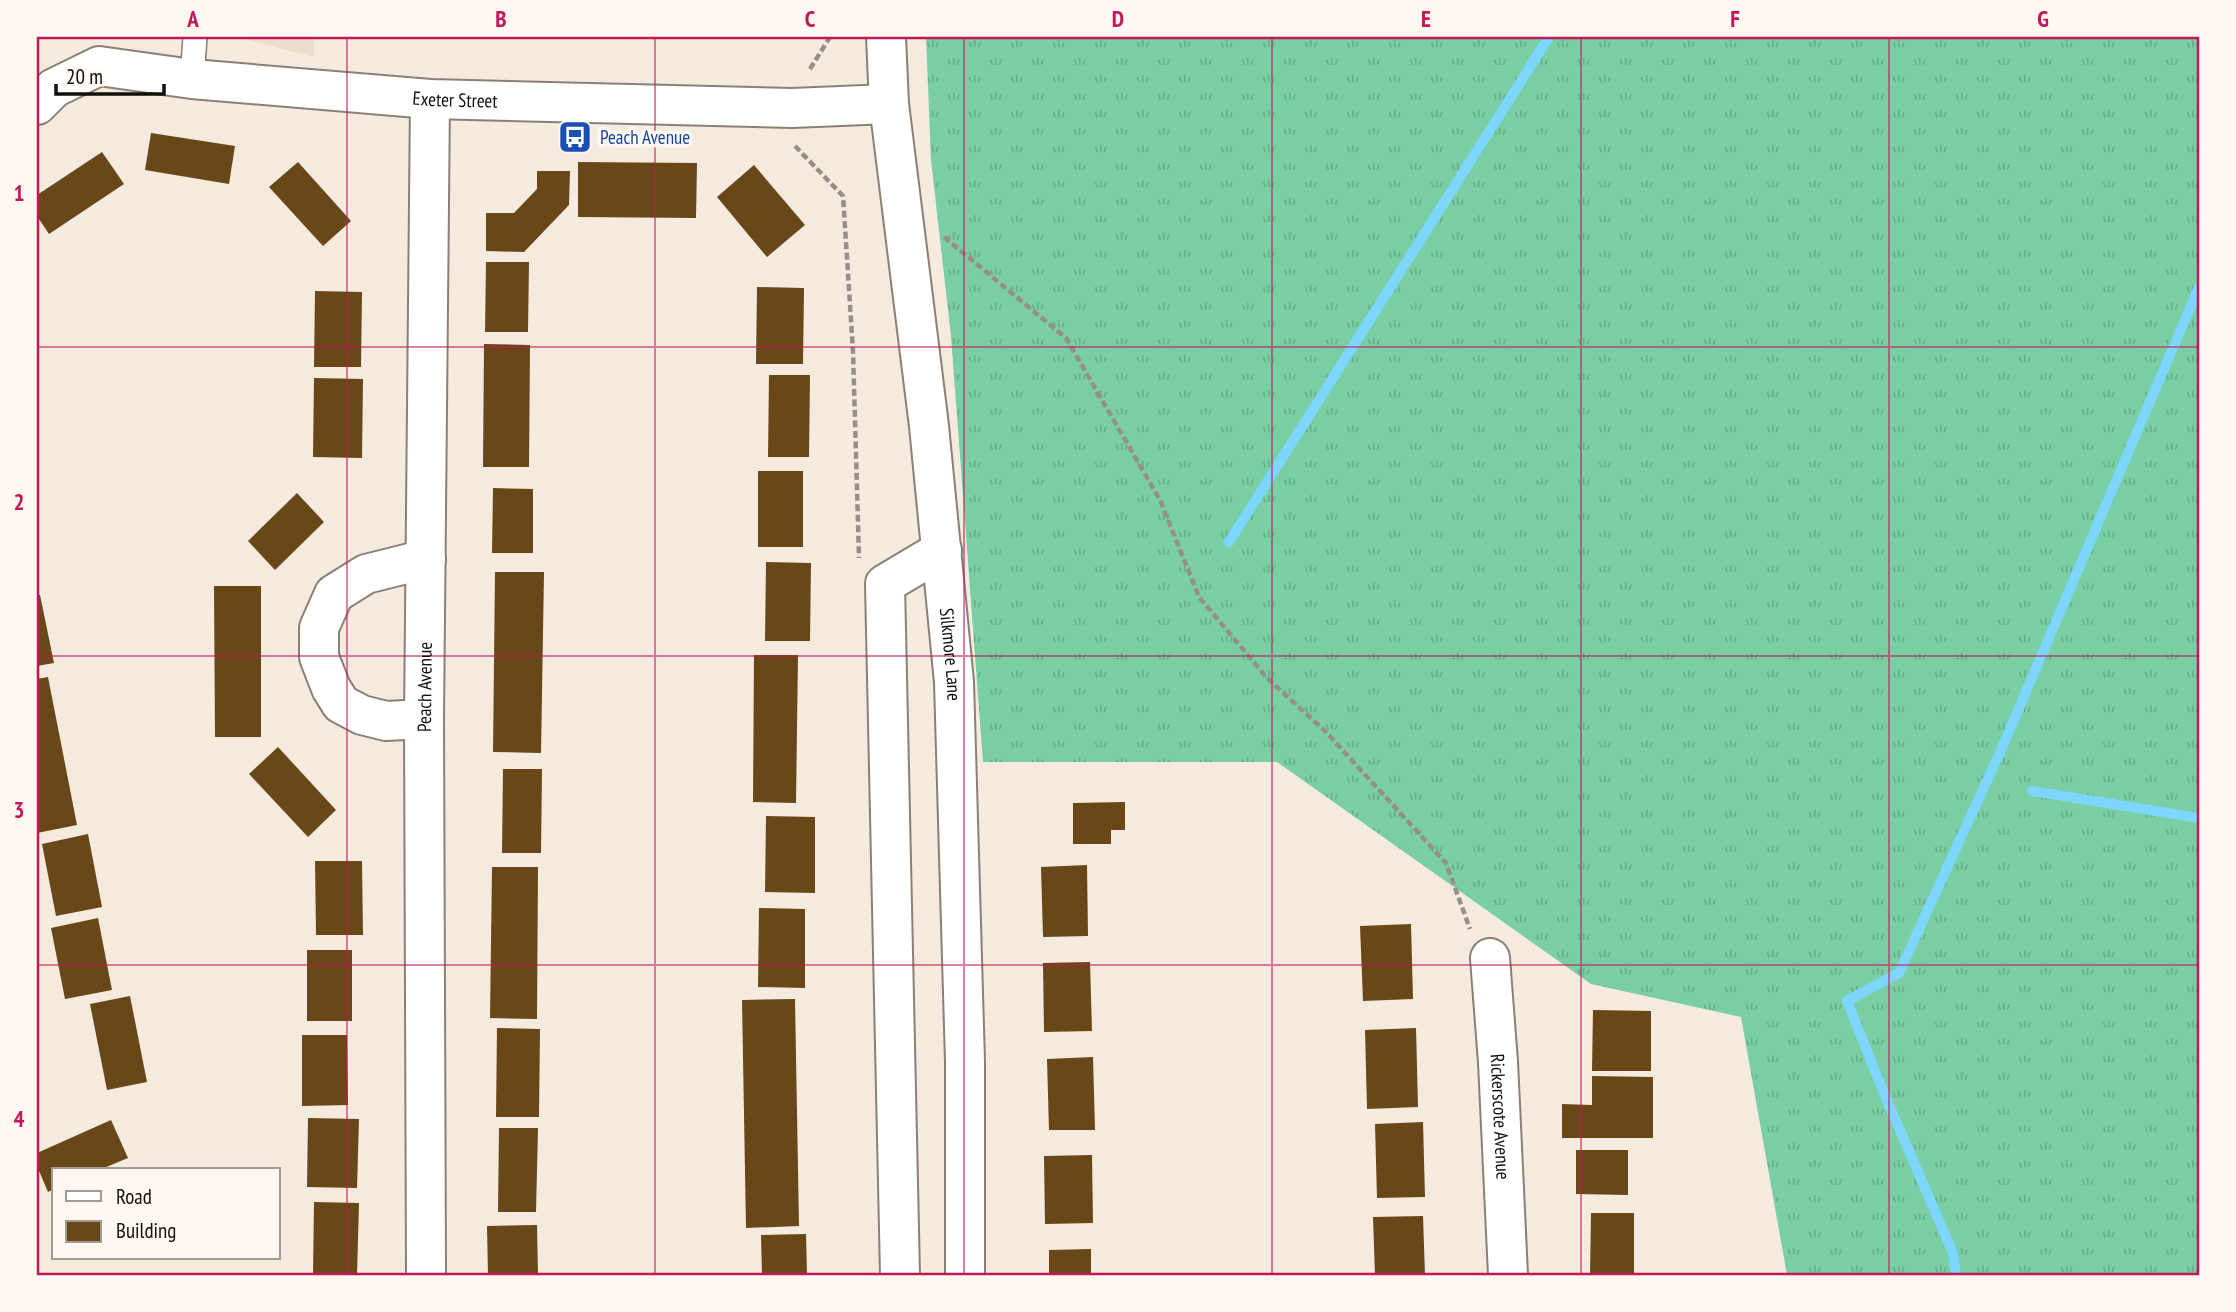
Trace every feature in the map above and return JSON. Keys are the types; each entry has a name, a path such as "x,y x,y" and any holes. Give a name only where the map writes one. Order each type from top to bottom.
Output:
{"street":[{"name":"Silkmore Lane","path":"886,37 889,104 929,426 954,695 965,1062 965,1275"},
{"name":"Exeter Street","path":"37,105 54,88 99,66 192,79 430,99 792,108 889,104"},
{"name":"Peach Avenue","path":"426,1275 424,719 430,99"},
{"path":"900,1275 885,584 942,550"},
{"path":"424,719 386,721 362,715 341,704 331,688 319,657 319,628 334,594 366,574 426,558"},
{"name":"Rickerscote Avenue","path":"1490,958 1508,1275"}],"lane":[{"path":"192,79 195,37"}],"path":[{"path":"804,77 830,37"},
{"path":"900,201 1066,338 1160,500 1199,597 1267,678 1325,731 1446,863 1471,931 1490,958"}],"shaded area":[{"path":"237,37 314,37 314,57"}],"green space":[{"path":"926,37 2199,37 2199,1275 1787,1275 1741,1017 1591,984 1277,762 983,762 951,336 931,160"}],"building":[{"path":"151,133 235,146 229,184 145,170"},
{"path":"102,152 124,184 49,234 37,216 37,195"},
{"path":"298,162 351,221 323,246 269,187"},
{"path":"578,162 697,163 696,218 578,217"},
{"path":"754,165 805,225 767,257 717,197"},
{"path":"537,171 570,171 569,205 524,252 486,251 486,213 514,213 537,189"},
{"path":"486,262 529,262 528,332 485,332"},
{"path":"757,287 804,288 803,364 756,364"},
{"path":"315,291 362,292 361,367 314,367"},
{"path":"484,344 530,345 529,467 483,467"},
{"path":"769,375 810,375 809,457 768,457"},
{"path":"314,378 363,379 362,458 313,457"},
{"path":"758,471 803,471 803,547 758,547"},
{"path":"493,488 533,489 533,553 492,553"},
{"path":"297,493 324,522 275,570 248,541"},
{"path":"766,562 811,563 810,641 765,641"},
{"path":"495,572 544,572 541,753 493,752"},
{"path":"214,586 261,586 261,737 215,737"},
{"path":"37,595 40,595 54,663 37,666"},
{"path":"754,655 798,655 796,803 753,802"},
{"path":"48,677 77,825 37,833 37,679"},
{"path":"278,747 336,810 308,837 249,774"},
{"path":"503,769 542,769 541,853 502,853"},
{"path":"1125,802 1125,830 1111,830 1111,844 1073,844 1073,803"},
{"path":"766,816 815,817 815,893 765,892"},
{"path":"88,834 102,907 56,916 42,844"},
{"path":"315,861 362,861 363,935 316,935"},
{"path":"1087,865 1088,936 1043,937 1041,867"},
{"path":"492,867 538,867 537,1019 490,1018"},
{"path":"759,908 805,909 805,988 758,987"},
{"path":"98,918 112,990 65,999 51,928"},
{"path":"1411,924 1413,999 1363,1001 1360,926"},
{"path":"307,950 352,950 352,1021 307,1021"},
{"path":"1090,962 1092,1031 1044,1032 1043,963"},
{"path":"130,996 147,1082 107,1090 90,1004"},
{"path":"795,999 799,1226 746,1228 742,1000"},
{"path":"1593,1010 1651,1011 1651,1071 1592,1071"},
{"path":"497,1028 540,1029 539,1117 496,1117"},
{"path":"1416,1028 1418,1107 1367,1109 1365,1030"},
{"path":"302,1035 347,1035 348,1105 302,1106"},
{"path":"1093,1057 1095,1130 1049,1130 1047,1059"},
{"path":"1592,1076 1653,1077 1653,1138 1562,1138 1562,1104 1592,1105"},
{"path":"308,1118 359,1119 357,1188 307,1187"},
{"path":"111,1120 128,1158 104,1168 52,1168 52,1190 48,1192 37,1166 37,1153"},
{"path":"1423,1122 1425,1197 1377,1198 1375,1124"},
{"path":"499,1128 538,1128 536,1212 498,1212"},
{"path":"1576,1150 1628,1150 1628,1195 1576,1194"},
{"path":"1092,1155 1093,1223 1045,1224 1044,1156"},
{"path":"314,1202 359,1203 357,1275 313,1275"},
{"path":"1591,1213 1634,1213 1634,1275 1590,1275"},
{"path":"1423,1216 1425,1275 1375,1275 1373,1217"},
{"path":"537,1225 538,1275 488,1275 487,1226"},
{"path":"806,1234 807,1275 762,1275 761,1235"},
{"path":"1091,1249 1091,1275 1049,1275 1049,1250"}],"waterway":[{"path":"1229,542 1549,37"},
{"path":"1956,1275 1953,1253 1847,1001 1899,973 2002,748 2199,287"},
{"path":"2032,791 2199,818"}],"place":[{"name":"Peach Avenue","path":"575,137"}]}
